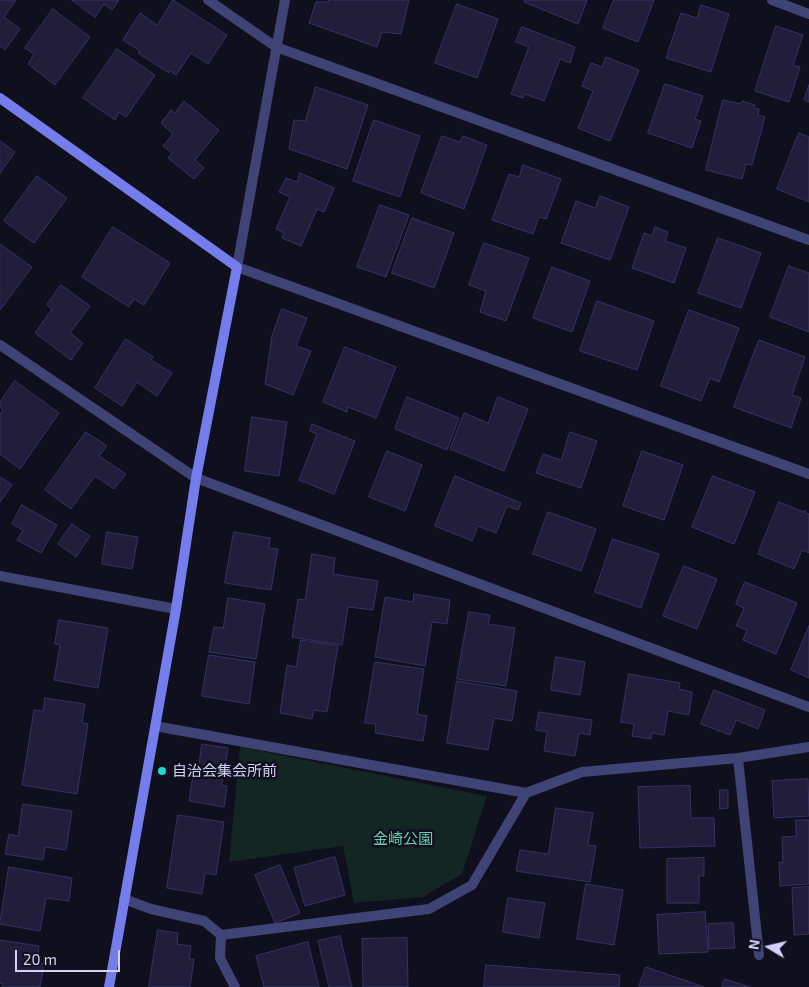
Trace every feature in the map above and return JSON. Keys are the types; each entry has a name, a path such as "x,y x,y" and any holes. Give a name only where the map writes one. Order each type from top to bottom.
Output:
{"street":[{"path":"208,0 276,46 809,240"},
{"path":"109,987 176,609 196,478 237,267 285,0"},
{"path":"772,0 809,14"},
{"path":"0,98 237,267 809,474"},
{"path":"0,345 196,478 809,706"},
{"path":"0,576 176,609"},
{"path":"155,726 526,793 582,772 738,758 809,747"},
{"path":"738,758 760,955"},
{"path":"124,899 152,909 204,921 221,936 428,909 472,885 526,793"},
{"path":"221,936 220,958 235,987"}],"green space":[{"name":"金崎公園","path":"240,747 487,796 462,874 423,897 354,903 343,846 229,862"}],"building":[{"path":"0,0 16,0 4,17 20,29 5,50 0,46"},
{"path":"72,0 119,0 112,10 104,4 95,17"},
{"path":"173,0 227,35 208,64 191,53 176,75 170,71 169,73 138,53 140,51 123,40 140,13 157,25"},
{"path":"329,0 409,0 401,34 382,32 377,47 309,23 316,2 328,2"},
{"path":"525,0 587,0 578,24 524,2"},
{"path":"614,0 654,0 638,42 603,28"},
{"path":"457,4 498,19 477,78 435,63"},
{"path":"701,5 729,14 711,72 666,58 681,13 697,18"},
{"path":"53,9 90,37 55,85 28,64 34,54 25,48"},
{"path":"776,26 803,35 793,65 800,67 789,102 755,91"},
{"path":"522,27 575,47 570,63 560,59 544,101 525,94 523,98 511,94 529,47 516,42"},
{"path":"117,49 155,75 126,117 119,112 115,120 83,98"},
{"path":"606,57 639,70 610,141 578,128 593,91 582,86 591,63 602,67"},
{"path":"665,84 703,96 695,119 701,121 692,148 648,133"},
{"path":"809,85 809,102 804,100"},
{"path":"316,87 368,105 347,169 289,149 294,120 305,121"},
{"path":"723,100 741,104 742,101 755,105 754,108 759,109 758,115 765,117 752,165 746,164 742,179 706,170"},
{"path":"184,101 219,130 195,160 204,168 194,179 168,158 172,153 163,146 173,134 161,123 171,110 175,113"},
{"path":"374,120 420,136 400,197 353,181"},
{"path":"799,133 809,137 809,202 777,189"},
{"path":"442,136 460,142 463,136 487,145 464,209 421,193"},
{"path":"0,141 15,152 0,173"},
{"path":"523,165 561,179 546,219 539,217 533,234 492,220 509,174 519,177"},
{"path":"300,173 334,188 324,212 317,209 301,246 282,238 284,233 276,229 290,197 279,192 286,178 297,182"},
{"path":"37,176 67,198 34,243 4,221"},
{"path":"600,196 629,207 610,260 561,243 576,201 595,208"},
{"path":"380,205 409,215 386,277 357,267"},
{"path":"412,218 454,233 434,288 392,273"},
{"path":"113,227 170,263 144,305 134,299 129,307 82,277"},
{"path":"655,227 668,232 665,241 686,248 674,283 632,268 644,233 652,236"},
{"path":"718,238 761,253 741,308 698,293"},
{"path":"484,243 529,258 506,321 480,312 486,291 469,285"},
{"path":"0,244 32,267 0,310"},
{"path":"789,266 809,273 809,332 770,317"},
{"path":"552,267 590,281 572,332 533,318"},
{"path":"61,285 90,306 70,333 83,343 71,360 35,333 52,309 47,305"},
{"path":"597,301 654,321 637,370 580,351"},
{"path":"282,309 307,318 296,346 311,351 293,395 265,384 272,336"},
{"path":"689,310 739,328 719,382 710,378 701,401 661,386"},
{"path":"126,339 153,357 151,360 172,373 157,396 137,382 122,406 95,388"},
{"path":"759,340 805,357 792,395 801,398 791,428 734,407"},
{"path":"345,347 396,367 376,418 348,407 347,412 323,402"},
{"path":"15,381 59,413 20,469 0,454 0,415 3,410 0,407 0,402"},
{"path":"407,397 459,418 447,450 395,429"},
{"path":"498,397 528,409 504,471 450,449 464,413 488,423"},
{"path":"252,417 287,422 279,476 245,471"},
{"path":"312,424 355,441 334,494 299,480 317,434 310,431"},
{"path":"86,432 107,446 99,456 126,474 114,489 95,476 71,509 45,490"},
{"path":"570,432 597,441 581,488 536,473 543,454 561,460"},
{"path":"387,451 422,465 405,511 369,497"},
{"path":"642,451 683,465 664,520 623,506"},
{"path":"455,476 521,503 518,510 507,506 496,533 478,526 472,541 435,526"},
{"path":"713,476 755,492 734,544 692,527"},
{"path":"0,477 12,485 0,502"},
{"path":"779,502 804,512 805,510 805,513 809,514 809,553 802,550 794,569 758,554"},
{"path":"22,505 57,525 41,553 17,540 23,530 12,524"},
{"path":"548,512 596,529 581,571 533,554"},
{"path":"72,524 90,536 76,557 58,544"},
{"path":"107,532 138,537 132,569 102,564"},
{"path":"234,532 270,538 269,548 278,549 271,590 225,583"},
{"path":"613,539 659,554 641,608 595,592"},
{"path":"312,554 335,558 333,574 378,581 373,610 348,607 342,645 292,637 298,599 305,600"},
{"path":"684,566 717,579 697,629 663,616"},
{"path":"745,582 797,603 776,654 743,640 747,630 736,626 744,608 736,604"},
{"path":"414,594 450,600 447,624 432,622 425,666 375,657 385,597 413,602"},
{"path":"228,598 265,604 256,659 209,652 214,627 223,628"},
{"path":"469,612 490,615 488,624 515,628 506,686 457,679"},
{"path":"59,620 108,628 98,688 54,680 60,645 55,644"},
{"path":"809,626 809,678 791,670"},
{"path":"301,640 338,646 327,712 314,710 312,719 280,713 287,665 296,667"},
{"path":"209,655 255,662 249,704 202,696"},
{"path":"556,657 585,662 580,695 551,690"},
{"path":"375,662 424,669 417,714 427,716 423,741 375,733 376,724 365,723"},
{"path":"629,674 680,683 679,689 692,692 689,715 668,711 664,735 652,733 651,739 632,736 634,724 621,722"},
{"path":"457,681 517,691 512,721 494,718 488,750 447,743"},
{"path":"714,690 765,710 758,729 736,720 730,735 701,724"},
{"path":"45,698 85,704 82,723 88,724 77,794 22,785 34,710 43,711"},
{"path":"539,712 592,720 590,735 579,733 575,756 544,751 547,732 536,730"},
{"path":"202,744 228,748 222,785 227,786 224,807 189,801 193,776 197,777"},
{"path":"808,779 809,816 774,818 772,781"},
{"path":"690,786 691,818 714,818 715,846 640,848 638,787"},
{"path":"720,790 728,790 728,808 720,809"},
{"path":"23,804 72,811 66,850 45,847 43,860 5,854 9,834 18,836"},
{"path":"556,808 593,813 588,845 596,846 590,882 516,871 520,850 548,854"},
{"path":"178,815 224,822 216,875 205,873 202,894 167,888"},
{"path":"796,820 809,820 809,884 780,886 779,862 783,863 782,837 796,836"},
{"path":"335,857 345,895 305,906 294,868"},
{"path":"704,858 704,876 699,876 699,903 667,903 667,859"},
{"path":"280,865 300,913 275,923 255,875"},
{"path":"9,867 72,878 69,901 46,898 40,931 0,924"},
{"path":"586,884 623,890 614,945 577,939"},
{"path":"809,887 809,934 794,935 792,888"},
{"path":"508,898 545,903 539,938 503,932"},
{"path":"705,912 708,952 659,954 657,915"},
{"path":"733,923 735,948 709,949 708,924"},
{"path":"158,930 178,933 177,944 191,946 189,959 194,959 190,987 149,987"},
{"path":"340,936 352,987 329,987 318,941"},
{"path":"407,938 408,987 363,987 362,939"},
{"path":"0,940 39,946 37,963 44,964 40,987 2,987 3,984 0,983"},
{"path":"308,942 319,987 264,987 256,956"},
{"path":"486,965 620,975 619,987 484,987"},
{"path":"646,967 704,987 639,987"},
{"path":"725,979 750,987 722,987"}],"place":[{"name":"自治会集会所前","path":"162,771"}]}
